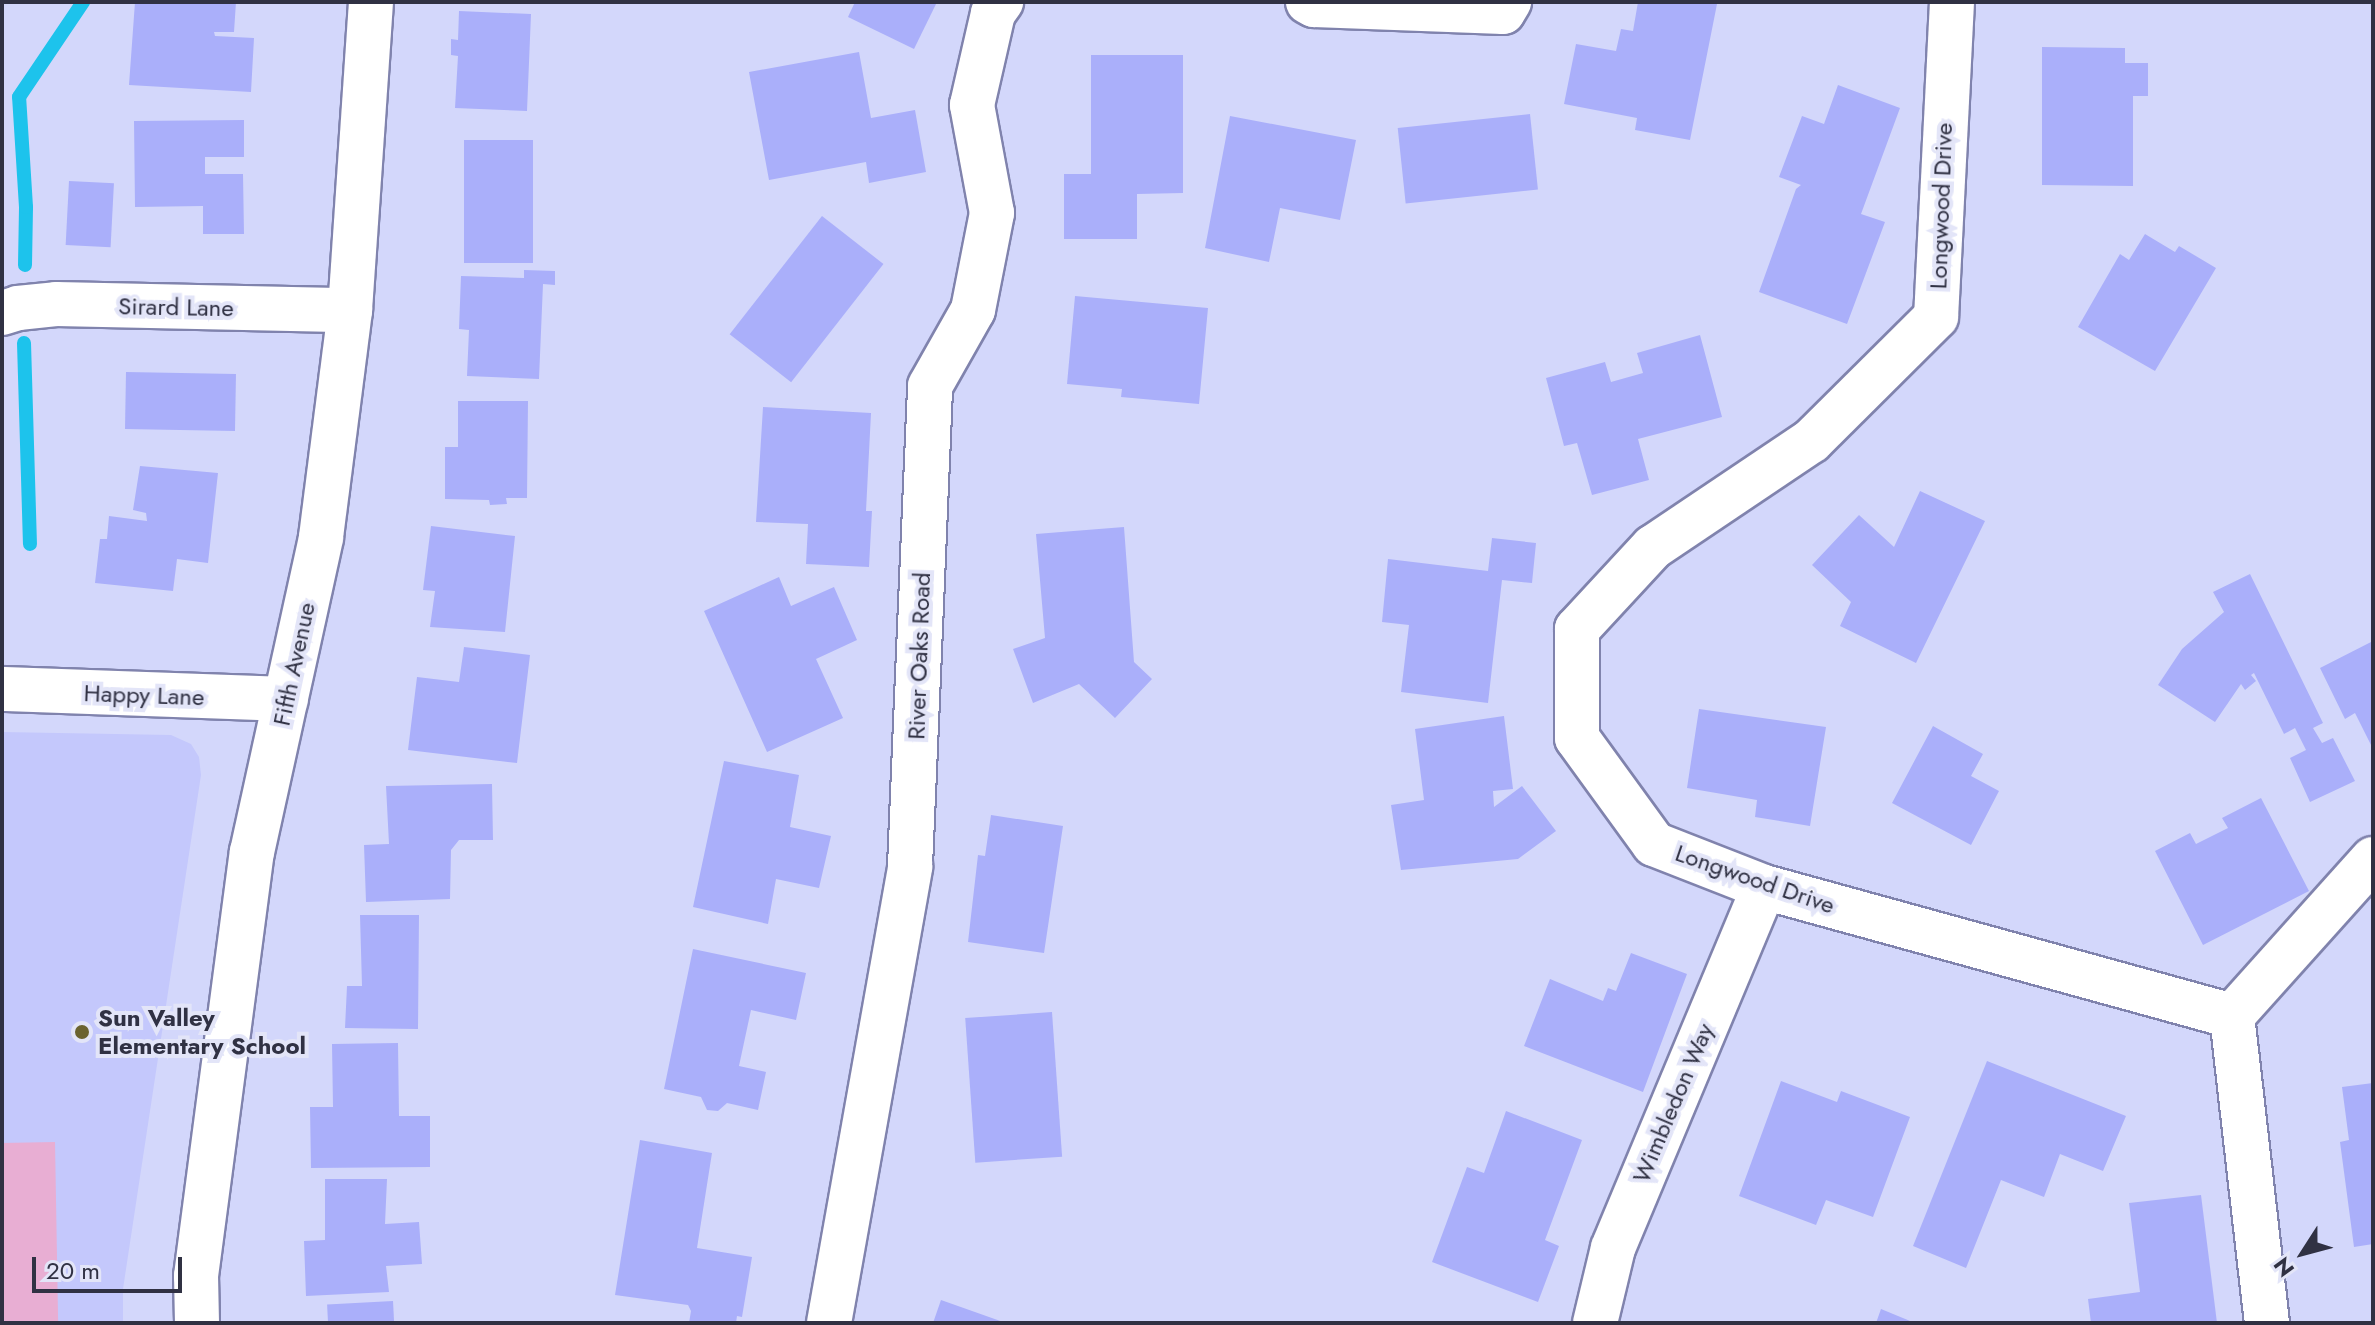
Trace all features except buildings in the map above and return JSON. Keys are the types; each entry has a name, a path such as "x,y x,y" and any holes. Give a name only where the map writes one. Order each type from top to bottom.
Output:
{"street":[{"name":"Fifth Avenue","path":"197,1323 196,1276 252,852 321,537 350,310 371,2"},
{"name":"River Oaks Road","path":"829,1323 910,866 930,386 973,310 992,213 972,105 993,13 1001,2"},
{"path":"1308,2 1314,5 1503,12 1509,2"},
{"name":"Longwood Drive","path":"1952,2 1936,317 1811,441 1653,547 1577,629 1577,738 1654,844 1764,887 2232,1016"},
{"name":"Sirard Lane","path":"2,313 56,304 350,310"},
{"name":"Happy Lane","path":"2,689 286,699"},
{"path":"2267,1323 2232,1016 2373,859"},
{"name":"Wimbledon Way","path":"1595,1323 1613,1248 1764,887"}],"shaded area":[{"name":"Sun Valley Elementary School","path":"2,732 171,735 191,744 199,757 201,775 123,1289 123,1323 2,1323"},
{"path":"55,1142 58,1323 4,1323 2,1143"}],"waterway":[{"path":"25,265 26,207 19,97 83,2"},
{"path":"24,343 30,544"}],"place":[{"name":"Sun Valley Elementary School","path":"82,1032"}]}
